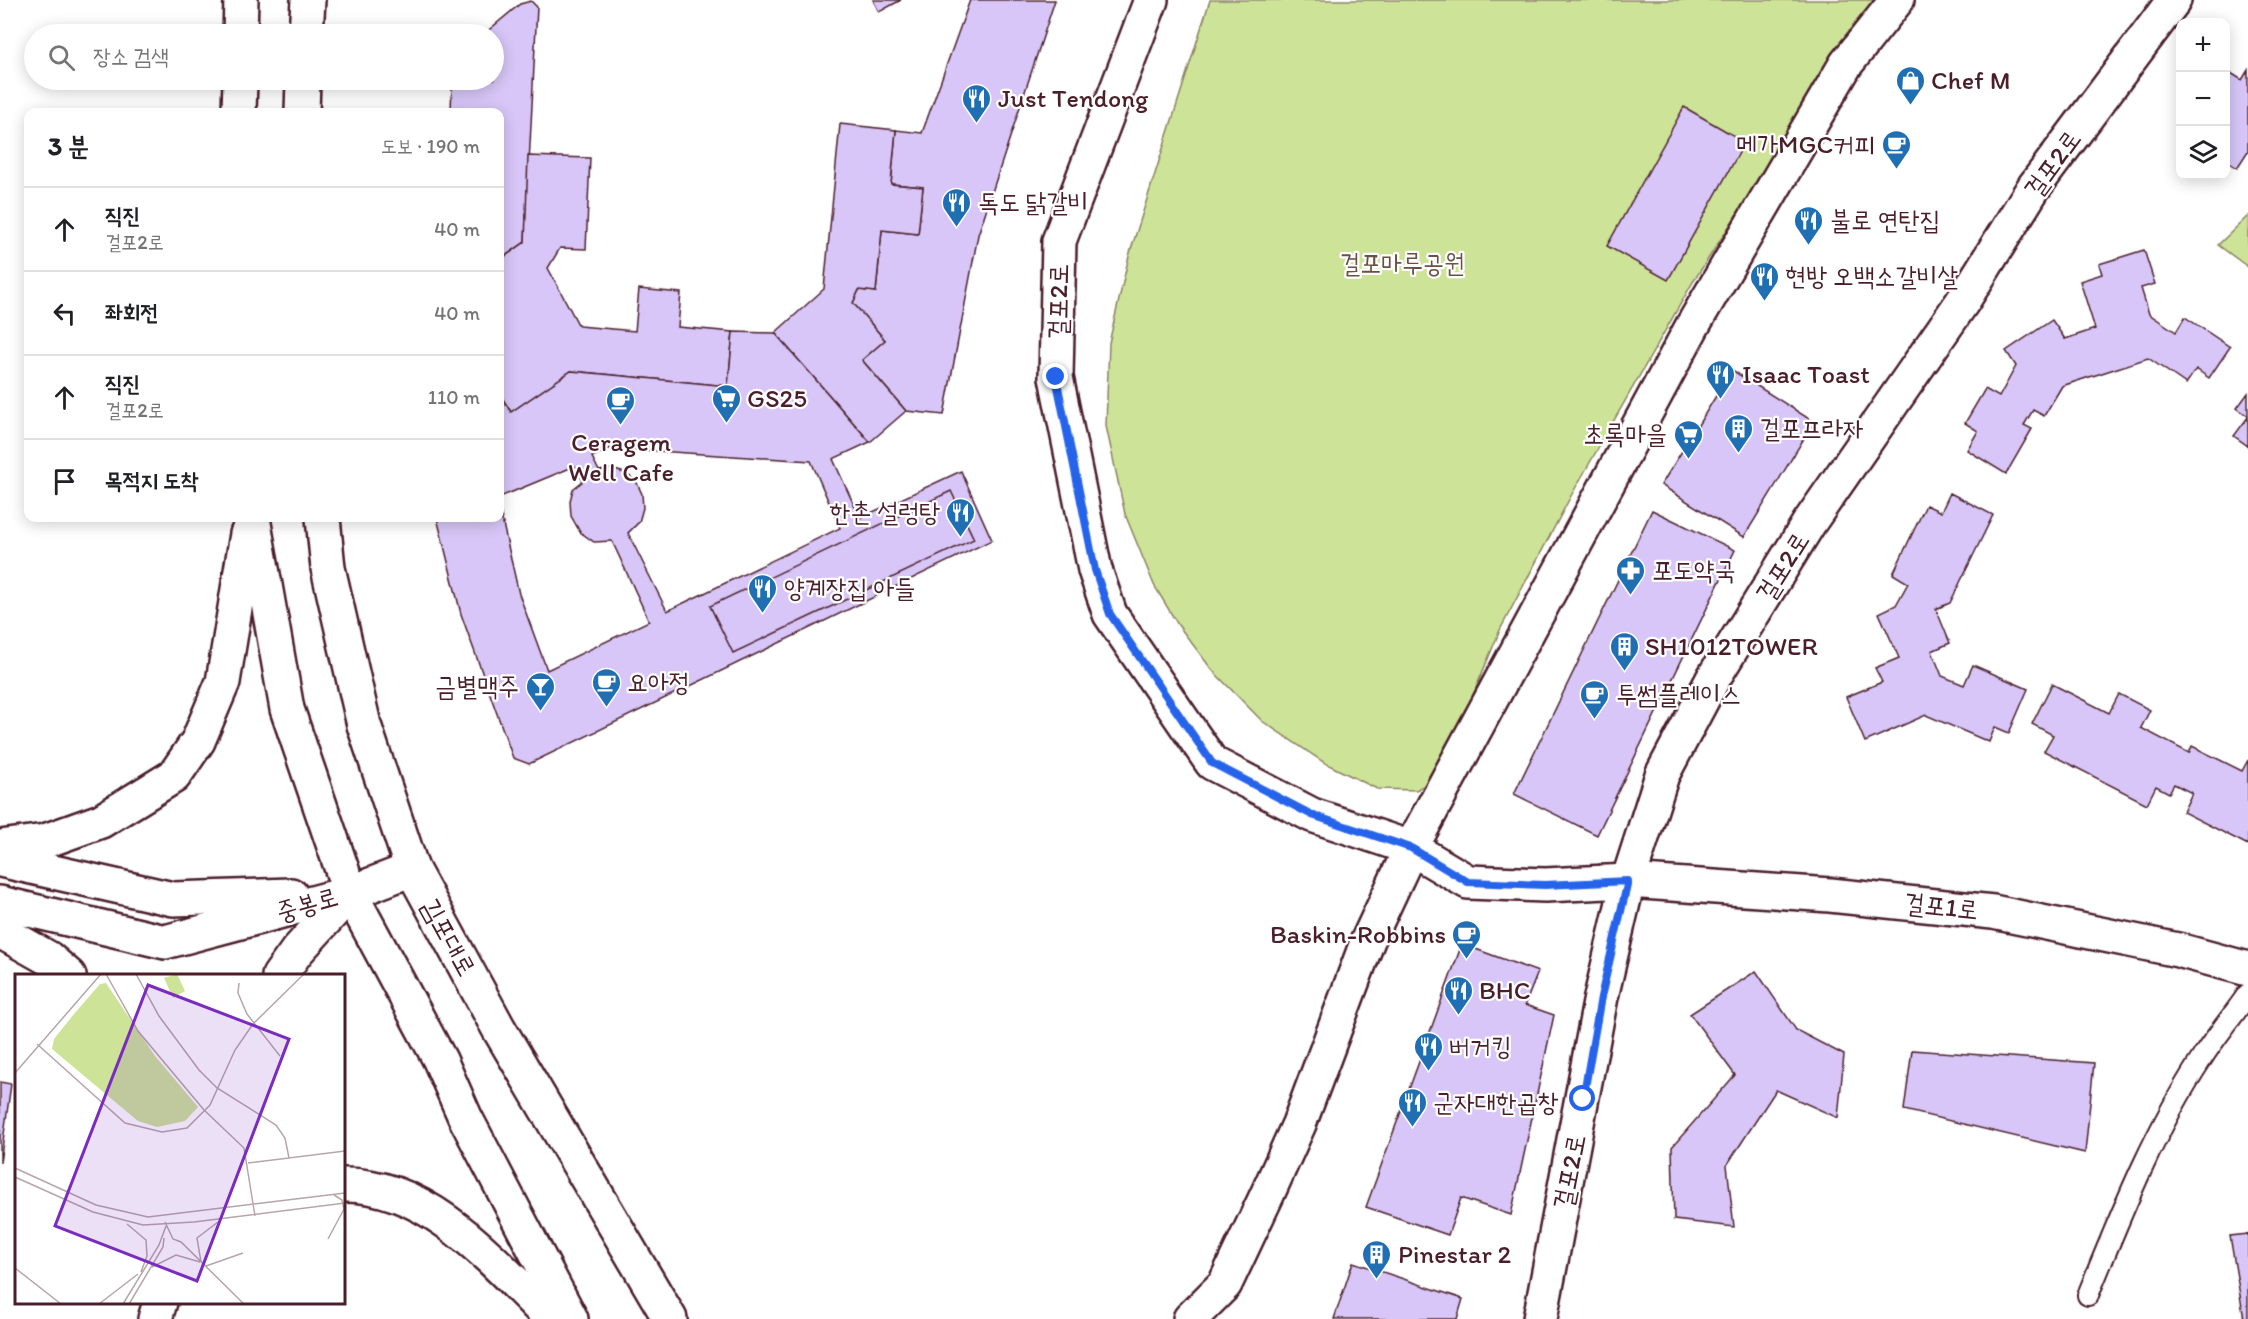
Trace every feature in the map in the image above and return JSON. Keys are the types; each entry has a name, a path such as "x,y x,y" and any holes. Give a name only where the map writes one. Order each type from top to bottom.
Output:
{"street":[{"path":"240,24 241,0"},
{"path":"307,24 308,0"},
{"name":"걸포2로","path":"1151,0 1059,241 1056,377 1095,570 1110,614 1212,763 1312,815 1411,848 1468,882 1545,885 1628,881"},
{"path":"1190,1319 1226,1284 1299,1124 1368,940 1411,848 1693,325 1846,64 1897,0"},
{"name":"걸포2로","path":"1540,1319 1601,997 1628,881 1662,775 1714,677 1803,532 1963,301 2034,187 2174,0"},
{"path":"239,108 240,90"},
{"path":"303,90 303,108"},
{"path":"0,847 45,841 101,821 174,776 198,741 224,682 250,522"},
{"path":"252,522 287,710 350,893 440,1060 465,1117 571,1319"},
{"name":"김포대로","path":"323,522 328,568 363,725 412,868 499,1029 670,1319"},
{"name":"중봉로","path":"0,860 173,899 350,893"},
{"path":"280,974 297,951 350,893 412,868"},
{"name":"걸포1로","path":"1628,881 1830,895 1993,912 2178,950 2248,969"},
{"name":"중봉로","path":"0,903 165,942 350,893"},
{"path":"0,931 48,958 68,974"},
{"path":"345,1185 373,1186 405,1196 446,1220 551,1319"},
{"path":"154,1319 159,1304"}],"lane":[{"path":"2088,1294 2132,1187 2161,1129 2202,1059 2248,994"}],"green space":[{"name":"걸포마루공원","path":"1210,0 1884,0 1839,57 1693,282 1572,494 1500,630 1439,777 1416,790 1377,789 1325,763 1262,721 1213,671 1178,625 1154,585 1125,514 1106,426 1109,343 1129,256"},
{"path":"2248,216 2248,267 2218,245"}],"building":[{"path":"873,0 901,0 879,12"},
{"path":"970,0 1055,0 978,235 944,415 906,411 862,360 885,340 853,303 859,290 876,292 882,230 918,234 923,187 891,184 896,130 922,133"},
{"path":"531,1 537,7 525,242 504,257 504,108 451,108 452,90 504,90 504,24 496,24 520,4"},
{"path":"2248,70 2248,151 2237,168 2230,164 2230,72 2242,80"},
{"path":"1684,107 1745,142 1668,280 1607,246"},
{"path":"840,124 896,130 891,184 923,187 918,234 882,230 876,292 859,290 853,303 885,340 862,360 906,411 870,442 775,333 824,289"},
{"path":"528,156 590,158 586,249 560,248 548,268 579,326 635,331 639,289 681,293 678,327 733,332 728,386 571,371 511,412 504,401 504,257 525,242"},
{"path":"2144,250 2155,284 2141,288 2149,314 2176,332 2185,317 2230,347 2209,378 2196,369 2186,384 2148,358 2062,386 2044,416 2033,410 2024,425 2032,429 2006,474 1967,450 1978,431 1965,423 1985,389 1999,397 2016,366 2006,351 2052,320 2065,339 2095,329 2080,281 2102,274 2099,264"},
{"path":"733,332 775,333 870,442 833,459 860,518 961,471 992,540 529,764 513,758 461,614 438,522 503,522 519,594 547,670 649,621 612,541 594,542 580,532 571,516 570,501 573,489 583,481 575,466 504,495 504,401 511,412 571,371 728,386","holes":["611,448 811,461 840,528 667,611 628,533 639,522 643,508 642,494 636,481 625,473 611,469 599,471 592,457"]},
{"name":"걸포프라자","path":"1732,370 1814,422 1744,537 1661,485"},
{"path":"2248,393 2248,416 2237,408"},
{"path":"2248,417 2248,446 2234,436"},
{"path":"951,491 974,539 733,653 710,606"},
{"path":"1950,493 1993,515 1950,603 1936,609 1950,643 1932,651 1942,676 1964,685 1973,665 2028,689 2009,733 1995,727 1989,742 1926,715 1865,742 1846,697 1882,682 1875,668 1899,658 1879,613 1896,605 1908,583 1893,574 1926,505 1941,512"},
{"name":"SH1012TOWER","path":"1652,510 1735,550 1597,835 1514,794"},
{"path":"2052,684 2109,713 2119,694 2150,710 2141,728 2189,753 2192,746 2242,771 2248,760 2248,845 2183,812 2192,793 2174,784 2169,793 2156,786 2147,804 2044,751 2053,735 2032,724"},
{"path":"1462,944 1538,972 1525,1005 1554,1015 1511,1215 1461,1198 1448,1235 1366,1207"},
{"path":"1756,971 1796,1030 1844,1055 1838,1118 1776,1090 1727,1165 1734,1227 1674,1220 1672,1147 1735,1075 1690,1014"},
{"path":"1912,1050 2094,1063 2085,1153 1904,1110"},
{"path":"0,1082 11,1084 0,1163"},
{"path":"2248,1234 2248,1319 2244,1319 2230,1236"},
{"name":"Pinestar 2","path":"1353,1262 1463,1299 1457,1319 1334,1319"}],"place":[{"name":"Chef M","path":"1910,106"},
{"name":"Just Tendong","path":"977,124"},
{"name":"메가MGC커피","path":"1896,170"},
{"name":"독도 닭갈비","path":"957,228"},
{"name":"불로 연탄집","path":"1809,246"},
{"name":"현방 오백소갈비살","path":"1764,302"},
{"name":"Isaac Toast","path":"1721,400"},
{"name":"GS25","path":"726,424"},
{"name":"Ceragem Well Cafe","path":"621,426"},
{"name":"걸포프라자","path":"1738,454"},
{"name":"초록마을","path":"1688,460"},
{"name":"한촌 설렁탕","path":"961,538"},
{"name":"포도약국","path":"1631,596"},
{"name":"양계장집 아들","path":"763,614"},
{"name":"SH1012TOWER","path":"1624,672"},
{"name":"요아정","path":"606,708"},
{"name":"금별맥주","path":"540,712"},
{"name":"투썸플레이스","path":"1595,720"},
{"name":"Baskin-Robbins","path":"1467,960"},
{"name":"BHC","path":"1458,1016"},
{"name":"버거킹","path":"1428,1072"},
{"name":"군자대한곱창","path":"1412,1128"},
{"name":"Pinestar 2","path":"1377,1280"}],"route":[{"path":"1056,377 1095,570 1110,614 1212,763 1312,815 1411,848 1468,882 1545,885 1628,881 1601,997 1583,1099"}]}
